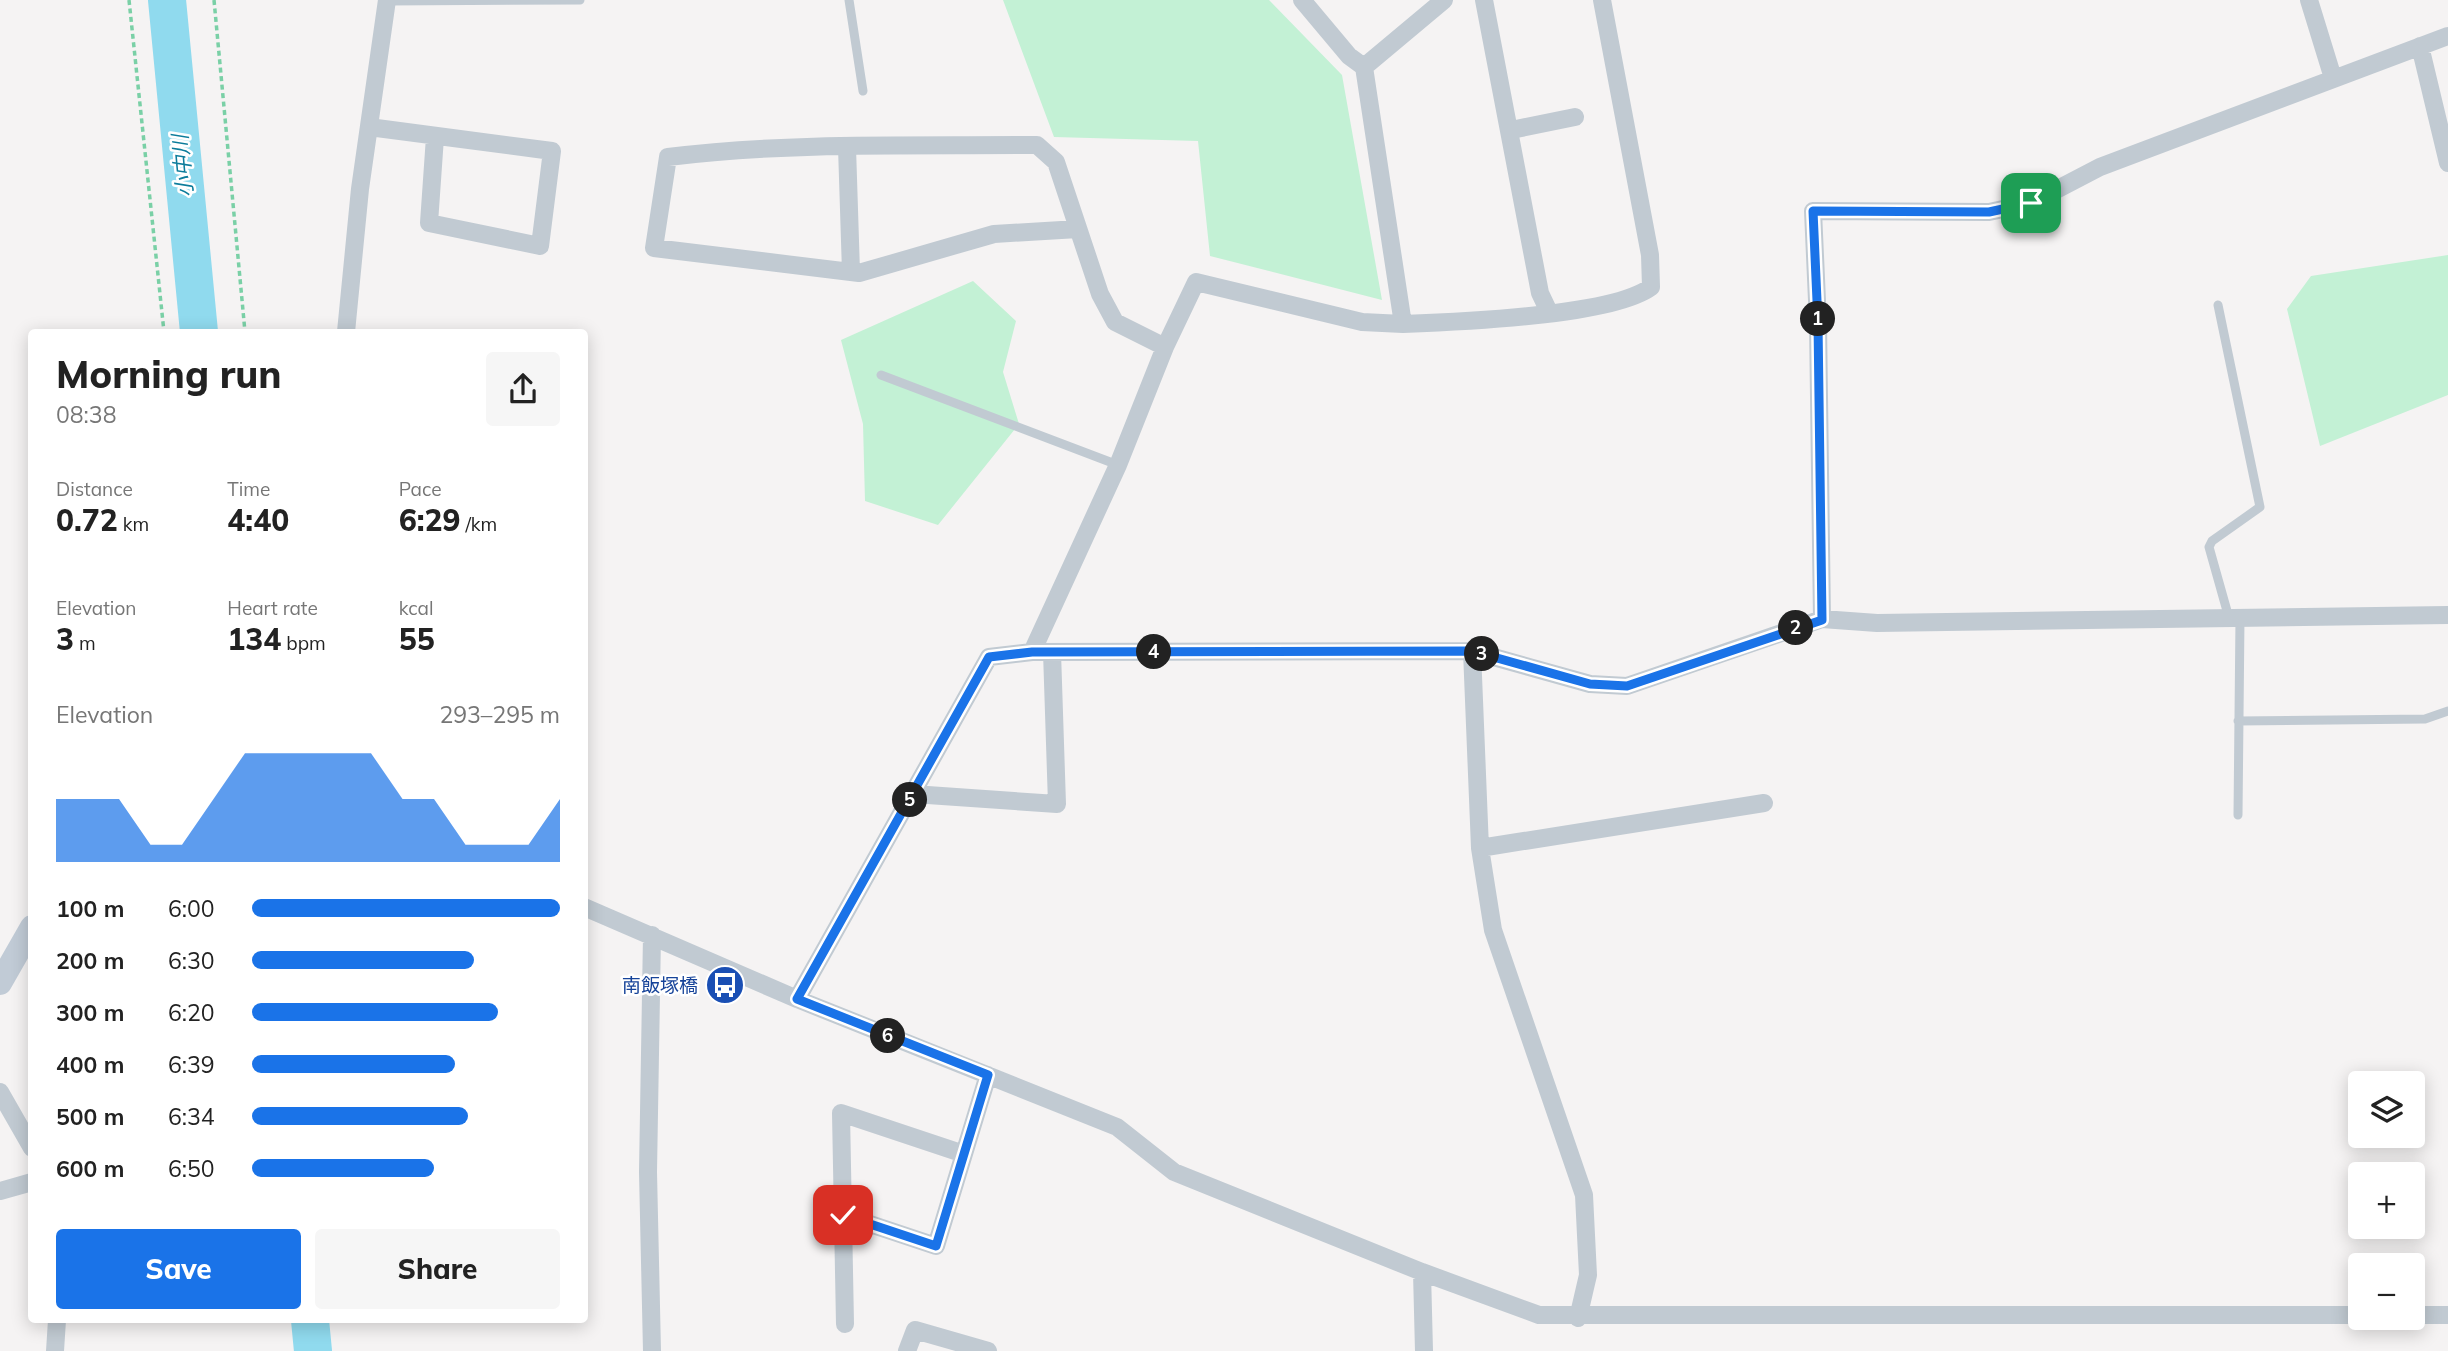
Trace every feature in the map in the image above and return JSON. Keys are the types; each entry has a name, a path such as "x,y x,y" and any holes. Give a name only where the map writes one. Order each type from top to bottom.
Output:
{"street":[{"path":"346,329 369,127 387,0"},
{"path":"1302,0 1349,56 1364,67 1403,324"},
{"path":"1364,67 1444,0"},
{"path":"1484,0 1511,130 1540,293 1549,312"},
{"path":"1032,652 1118,465 1165,347 1196,282 1362,322 1403,324 1484,320 1549,312 1637,297 1651,287 1650,255 1602,0"},
{"path":"2309,0 2333,78"},
{"path":"1822,620 1818,323 1813,211 1989,212 2031,203 2099,167 2448,36"},
{"path":"2420,46 2448,163"},
{"path":"1511,130 1575,117"},
{"path":"369,127 552,151 540,246 429,223 435,137"},
{"path":"1078,229 994,233 859,274 654,248 668,157 712,152 847,147 1037,145 1056,162 1100,294 1115,322 1165,347"},
{"path":"847,147 851,272"},
{"path":"797,999 989,657 1032,652 1472,651 1590,684 1627,686 1822,620 1877,623 2448,615"},
{"path":"1472,651 1480,848 1493,930 1584,1195 1588,1275 1578,1318"},
{"path":"913,794 1057,804 1052,652"},
{"path":"1480,848 1763,803"},
{"path":"588,909 797,999 1117,1127 1174,1172 1422,1272 1539,1315 1578,1318 2348,1315"},
{"path":"0,983 28,934"},
{"path":"652,934 648,1172 652,1351"},
{"path":"843,1215 936,1246 988,1075"},
{"path":"0,1092 28,1142"},
{"path":"845,1324 842,1113 964,1154"},
{"path":"0,1191 28,1183"},
{"path":"1422,1272 1424,1351"},
{"path":"2425,1315 2448,1315"},
{"path":"55,1351 57,1323"},
{"path":"907,1351 915,1330 985,1351"}],"lane":[{"path":"387,0 580,0"},
{"path":"849,0 863,92"},
{"path":"2218,305 2260,507 2212,541 2209,547 2235,618 2238,815"},
{"path":"881,375 1118,465"},
{"path":"2238,720 2425,719 2448,711"}],"path":[{"path":"129,0 164,329"},
{"path":"214,0 245,329"}],"green space":[{"path":"1003,0 1269,0 1342,75 1382,300 1210,256 1198,141 1054,137"},
{"path":"2448,255 2448,395 2320,446 2287,309 2311,276"},
{"path":"973,281 1016,321 1003,372 1019,424 938,525 865,501 863,424 841,340"}],"waterway":[{"name":"小中川","path":"167,0 199,329"},
{"name":"小中川","path":"310,1323 313,1351"}],"place":[{"name":"南飯塚橋","path":"725,985"}],"route":[{"path":"843,1215 936,1246 988,1075 797,999 989,657 1032,652 1472,651 1590,684 1627,686 1822,620 1818,323 1813,211 1989,212 2031,203"}]}
